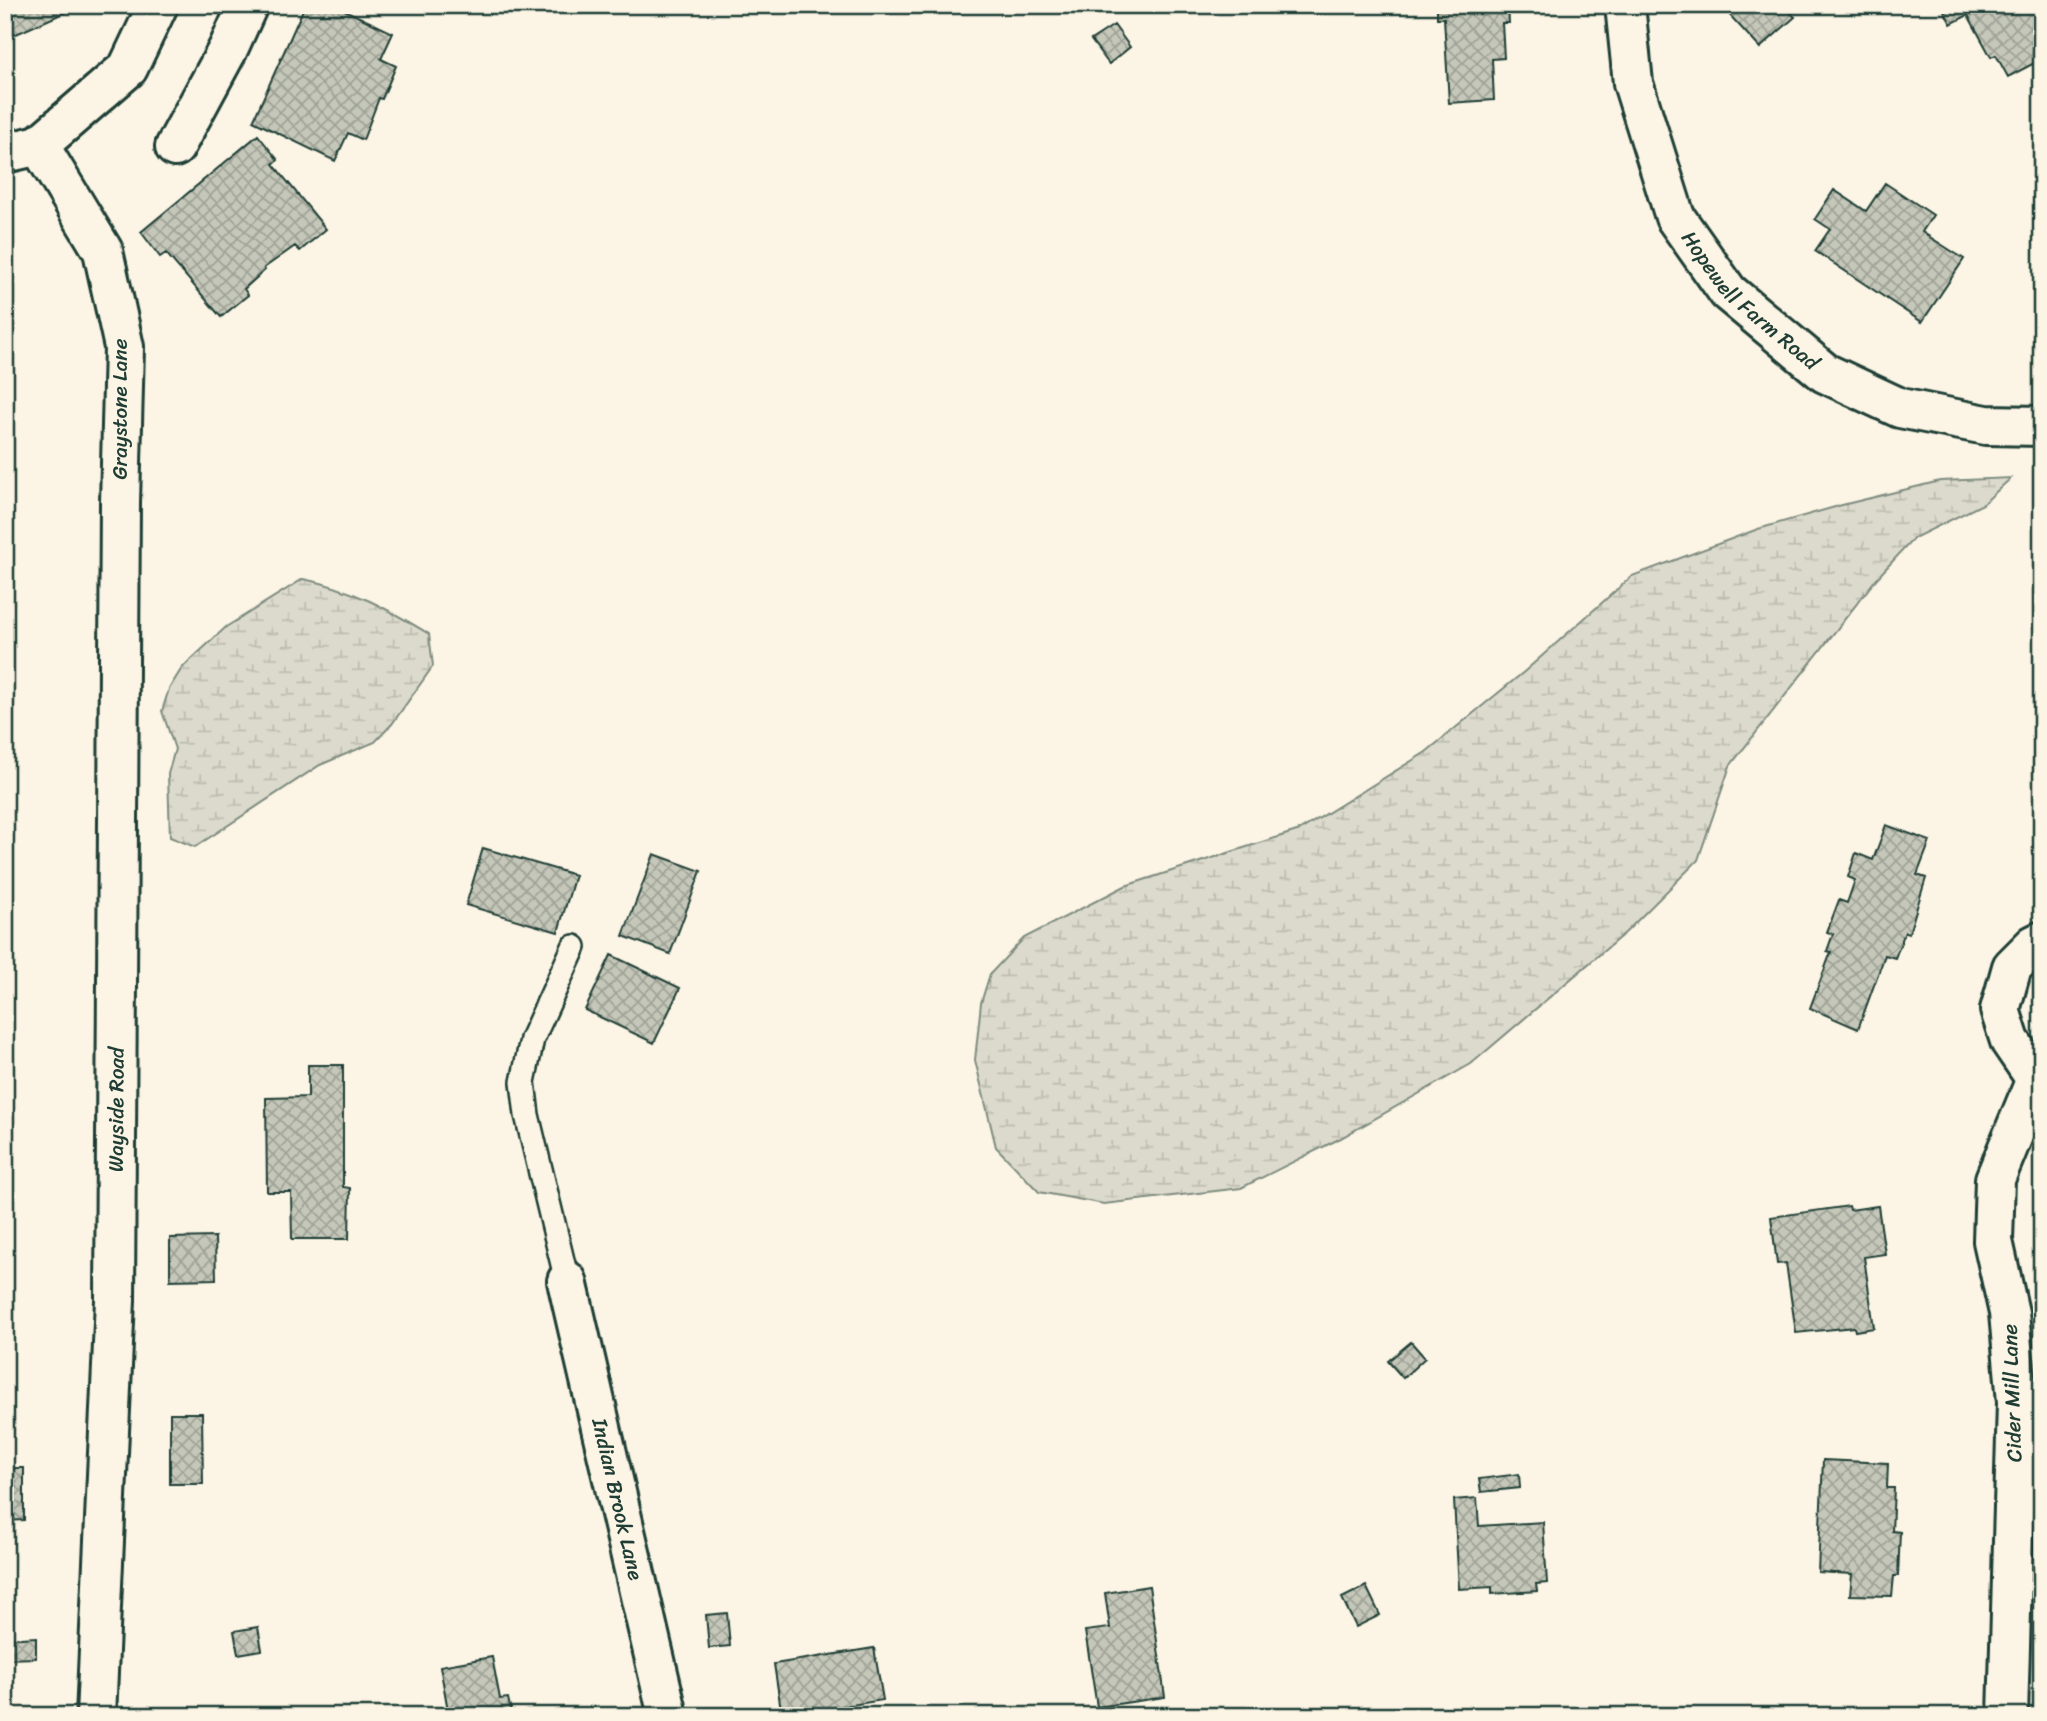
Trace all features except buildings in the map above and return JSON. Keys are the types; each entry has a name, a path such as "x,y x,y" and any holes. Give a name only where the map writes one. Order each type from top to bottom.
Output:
{"street":[{"name":"Graystone Lane","path":"120,503 124,347 103,251 22,149 128,68 158,5"},
{"path":"175,148 228,49 248,5"},
{"name":"Hopewell Farm Road","path":"1625,5 1633,83 1675,217 1728,292 1825,373 1900,408 1986,425 2042,426"},
{"name":"Wayside Road","path":"96,1716 115,1300 120,503"},
{"name":"Cider Mill Lane","path":"2008,1716 2017,1402 2009,1313 1993,1241 1995,1179 2039,1080 2010,1041 2000,1010 2012,967 2034,944 2042,941"},
{"name":"Indian Brook Lane","path":"567,1281 668,1716"}],"lane":[{"path":"567,1281 527,1115 523,1082 532,1039 574,947"}],"green space":[{"path":"2011,478 1983,504 1914,538 1877,578 1730,766 1698,860 1626,932 1471,1064 1339,1139 1241,1188 1104,1204 1039,1192 996,1147 975,1060 981,1003 990,974 1024,938 1125,886 1300,830 1426,752 1525,671 1632,576 1758,529 1842,505 1940,481"},
{"path":"303,579 369,600 429,634 433,666 392,724 375,742 320,765 195,847 170,837 168,774 175,749 162,711 169,689 182,668 226,627"}]}
